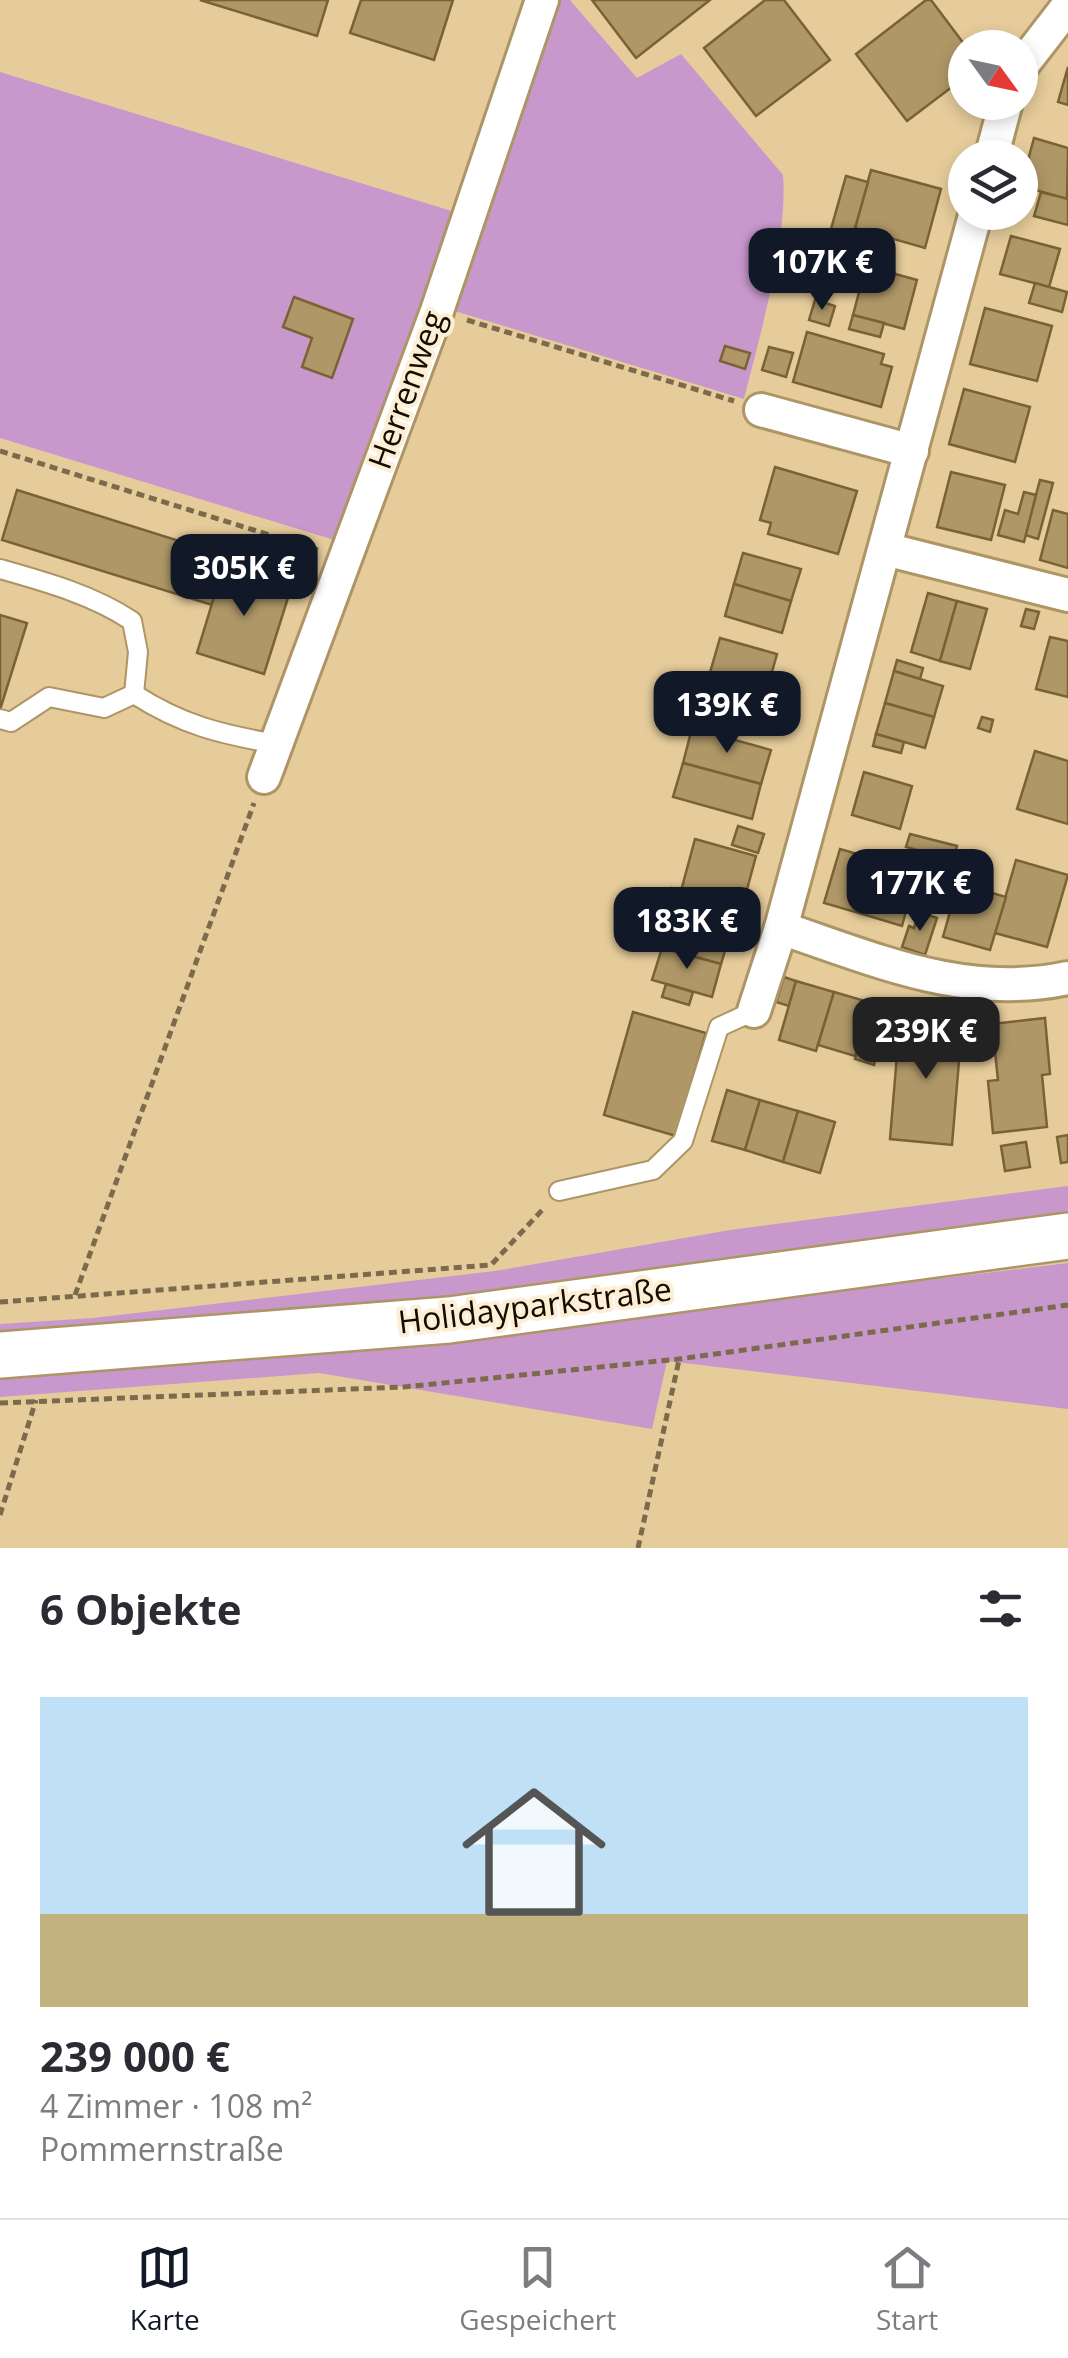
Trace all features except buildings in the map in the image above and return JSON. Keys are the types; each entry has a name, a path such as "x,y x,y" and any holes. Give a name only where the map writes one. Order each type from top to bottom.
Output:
{"main road":[{"name":"Holidayparkstraße","path":"0,1355 449,1320 1068,1236"}],"street":[{"name":"Herrenweg","path":"264,777 436,311 542,0"},
{"path":"1038,45 1068,6"},
{"path":"754,1011 781,928 971,230"},
{"path":"761,410 912,450"},
{"path":"885,549 1068,596"},
{"path":"781,928 958,983 1001,987 1068,978"}],"lane":[{"path":"0,569 112,607 132,621 138,652 134,694"},
{"path":"134,694 169,716 227,736 276,744"},
{"path":"0,719 11,722 48,697 104,708 134,694"},
{"path":"559,1191 653,1170 683,1142 719,1027 754,1011"}],"path":[{"path":"436,311 761,410"},
{"path":"0,451 345,558"},
{"path":"75,1295 264,777"},
{"path":"0,1302 491,1265 559,1191"},
{"path":"0,1403 404,1388 679,1359 1068,1305"},
{"path":"638,1548 679,1359"},
{"path":"0,1515 36,1400"}],"shaded area":[{"path":"554,0 570,0 637,78 681,54 783,175 777,257 744,399 448,309"},
{"path":"0,72 458,213 344,543 0,438"},
{"path":"1068,1186 1068,1221 444,1299 0,1341 0,1324 93,1318 495,1271 730,1230"},
{"path":"1068,1263 1068,1409 667,1361 652,1429 319,1373 0,1397 0,1378 451,1338"}]}
